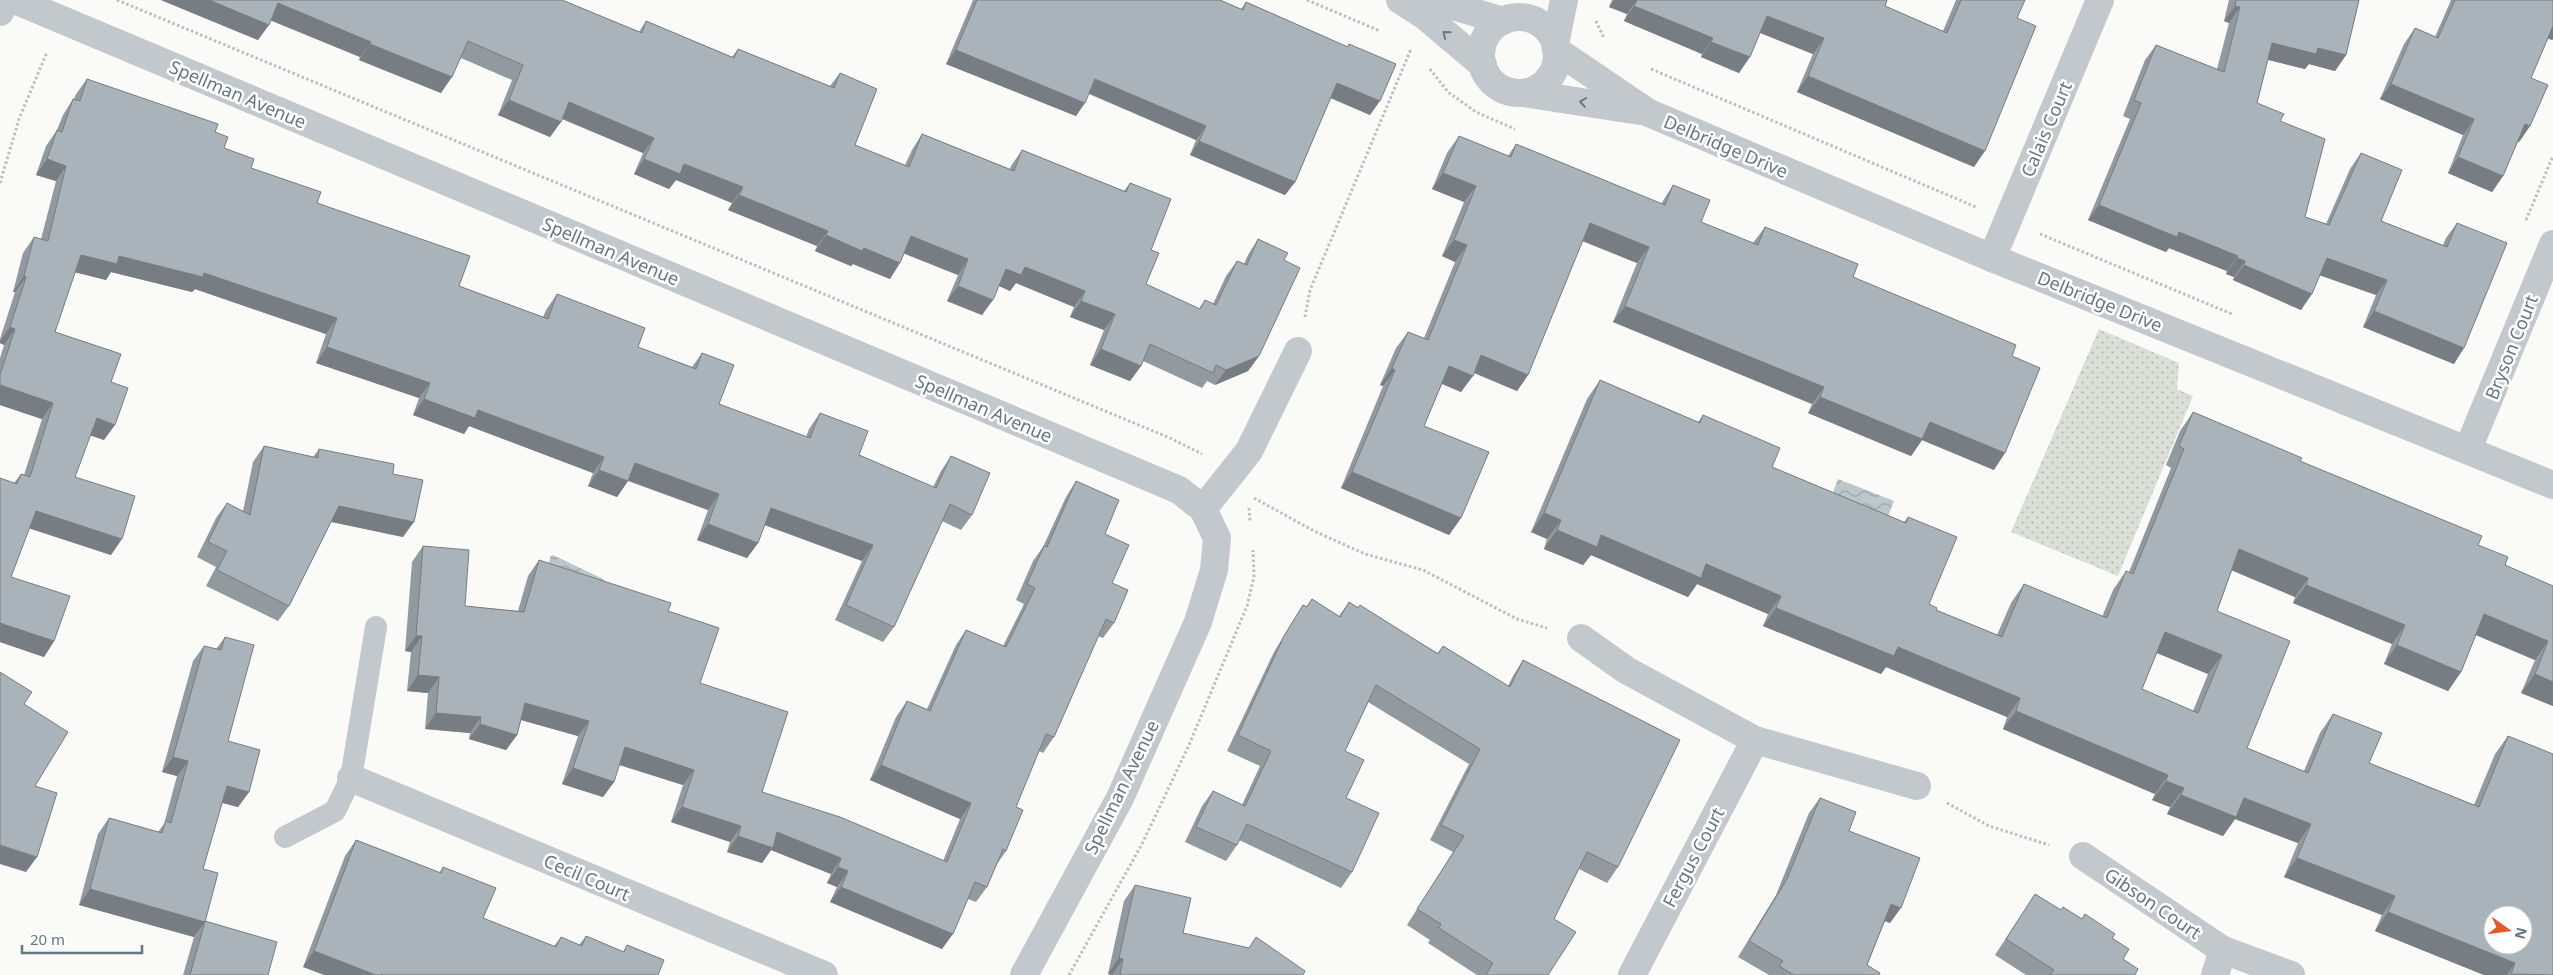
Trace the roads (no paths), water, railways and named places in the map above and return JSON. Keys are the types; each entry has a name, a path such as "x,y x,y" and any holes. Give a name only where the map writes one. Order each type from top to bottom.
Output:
{"street":[{"path":"0,12 5,0"},
{"name":"Spellman Avenue","path":"15,0 1179,490 1203,509 1217,538 1214,570 1198,622 1120,798 1024,975"},
{"path":"1400,0 1425,16 1483,65 1494,84 1503,90 1524,93 1540,86 1552,73 1564,0"},
{"path":"1434,0 1517,13 1540,24 1549,33 1555,47"},
{"name":"Calais Court","path":"1992,258 2100,0"},
{"path":"1483,65 1482,44 1487,35 1517,13"},
{"name":"Delbridge Drive","path":"1555,47 1649,113 1992,258 2553,485"},
{"name":"Delbridge Drive","path":"1524,93 1649,113"},
{"name":"Bryson Court","path":"2468,449 2553,244"},
{"path":"1203,509 1249,451 1298,351"},
{"path":"1581,638 1626,670 1755,740 1917,786"},
{"name":"Fergus Court","path":"1632,975 1755,740"},
{"name":"Cecil Court","path":"351,778 824,975"},
{"name":"Gibson Court","path":"2083,856 2219,963 2291,975"}],"lane":[{"path":"285,837 335,811 351,778 376,627"}],"water":[{"path":"1838,479 1894,501 1882,532 1830,500"},
{"path":"553,555 603,579 604,584 548,567 550,557"}]}
